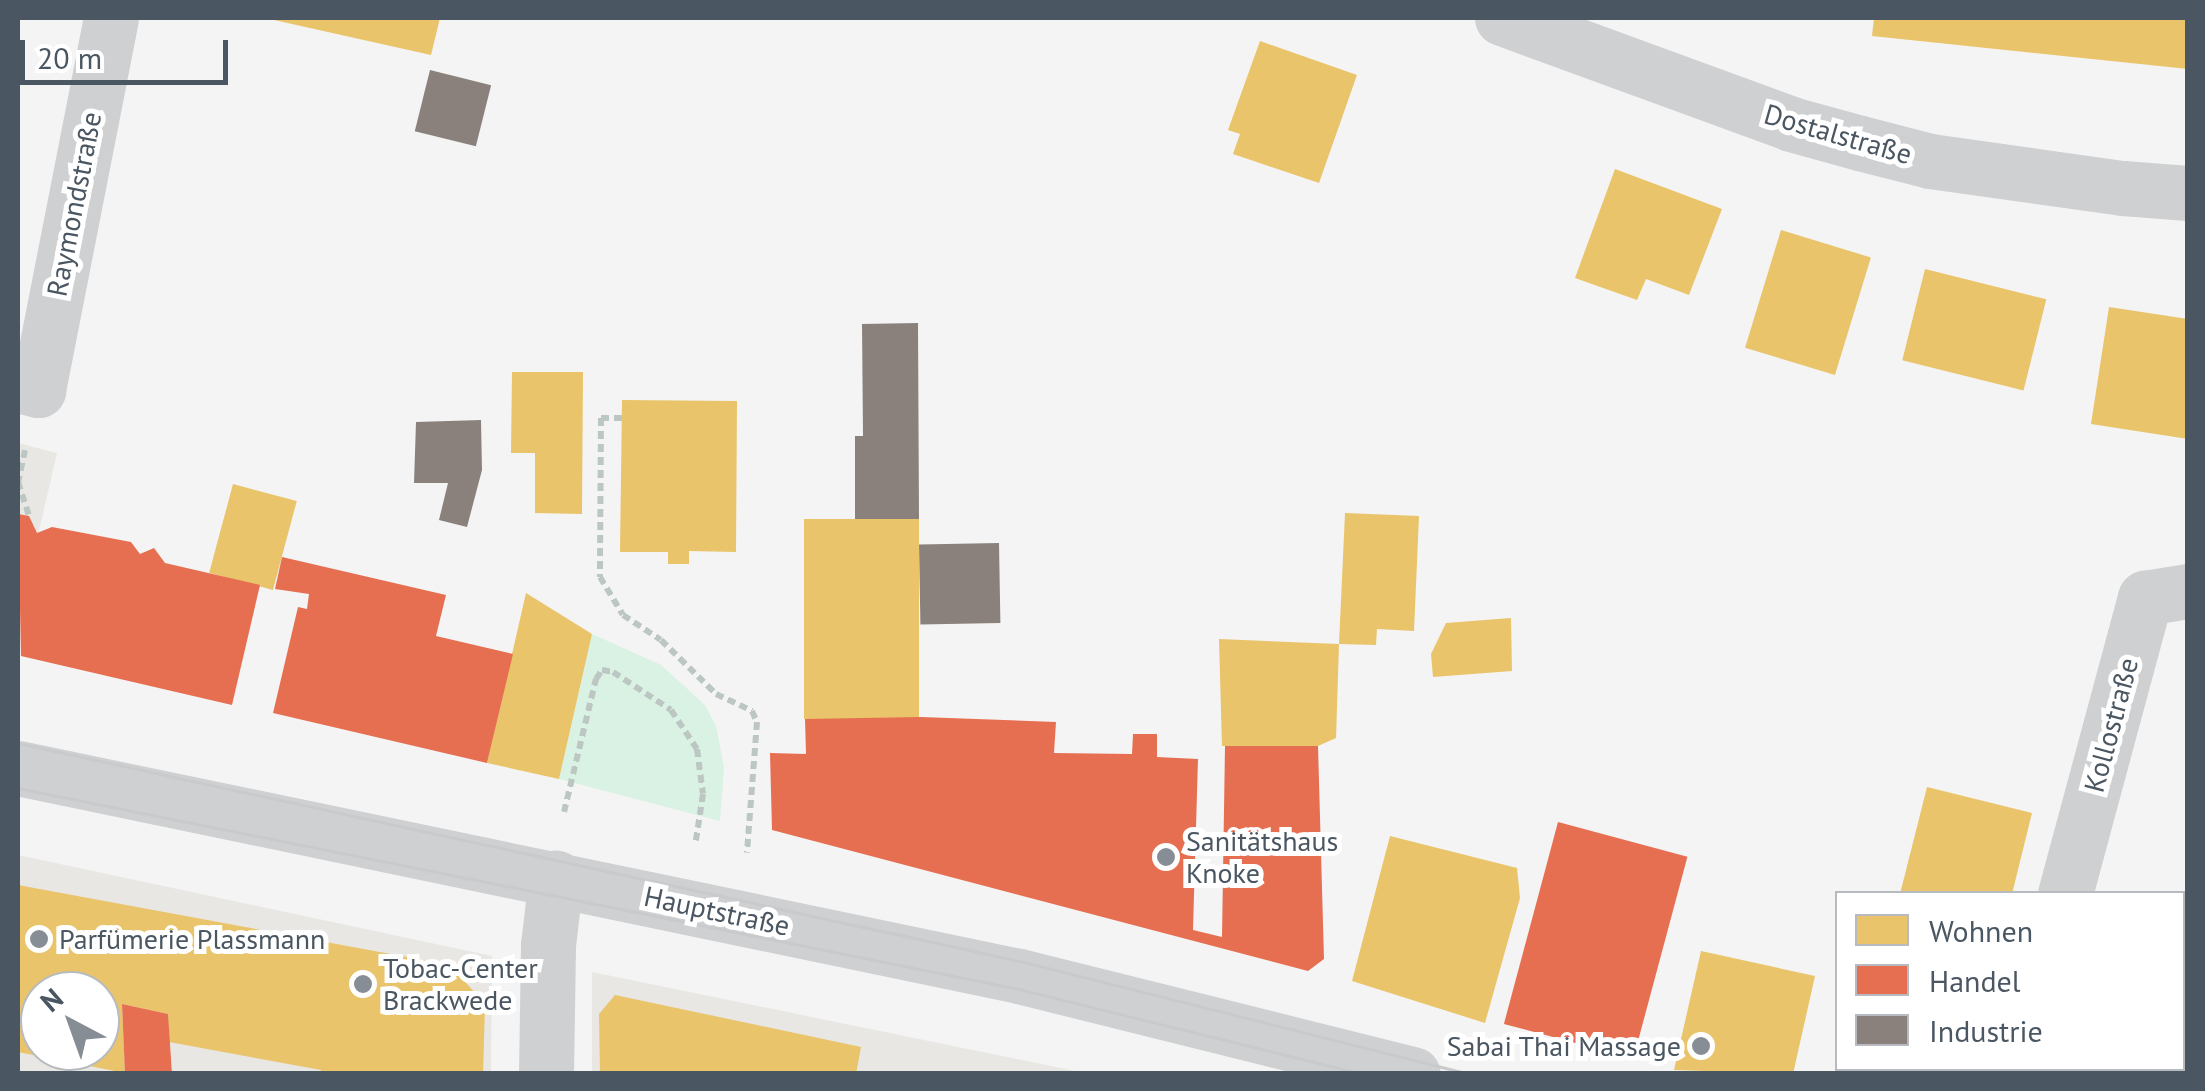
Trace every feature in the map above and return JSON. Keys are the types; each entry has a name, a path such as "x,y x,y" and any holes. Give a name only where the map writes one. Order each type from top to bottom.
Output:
{"street":[{"name":"Raymondstraße","path":"28,388 111,18"},
{"name":"Dostalstraße","path":"1502,18 1790,124 1860,144 1930,161 2122,188 2188,193"},
{"name":"Kollostraße","path":"2066,891 2145,598 2188,591"},
{"name":"Hauptstraße","path":"18,768 1019,976 1413,1074"},
{"path":"546,1074 548,945 556,877"}],"path":[{"path":"622,418 601,418 600,576 622,616 661,640 716,694 752,712 756,722 747,852"},
{"path":"564,812 596,678 602,670 612,672 671,710 697,749 703,794 696,840"}],"shaded area":[{"path":"18,443 57,453 18,622"},
{"path":"18,855 492,956 491,1073 18,1074"},
{"path":"592,972 1085,1073 592,1073"}],"green space":[{"path":"592,634 661,665 705,705 716,726 724,768 720,821 559,779"}],"building: Wohnen":[{"path":"265,18 440,18 431,55"},
{"path":"1874,18 2188,18 2188,69 1872,36"},
{"path":"1260,41 1357,75 1319,183 1233,154 1240,134 1228,130"},
{"path":"1615,169 1722,209 1689,295 1646,279 1637,300 1575,278"},
{"path":"1781,230 1871,257 1835,375 1745,348"},
{"path":"1925,269 2046,299 2024,390 1902,360"},
{"path":"2109,307 2188,319 2188,439 2091,424"},
{"path":"512,372 583,372 582,514 535,513 535,453 511,453"},
{"path":"622,400 737,401 736,552 689,551 689,564 668,564 668,552 620,552"},
{"path":"233,484 297,501 273,590 209,573"},
{"path":"1345,513 1419,516 1414,631 1377,629 1376,645 1339,644"},
{"path":"804,519 919,519 919,719 804,719"},
{"path":"526,593 592,634 559,779 487,763"},
{"path":"1511,618 1512,671 1433,677 1431,654 1446,623"},
{"path":"1219,639 1339,644 1336,738 1318,746 1222,746"},
{"path":"1927,787 2032,813 2013,891 1901,891"},
{"path":"1390,836 1517,868 1520,898 1485,1023 1352,981"},
{"path":"18,885 450,965 485,1004 483,1074 320,1074 321,1070 169,1042 168,1014 122,1004 125,1073 115,1071 120,1071 120,971 20,971 20,1052"},
{"path":"1701,951 1815,976 1793,1074 1674,1070"},
{"path":"615,995 861,1047 856,1074 600,1074 599,1014"},
{"path":"2185,1016 2188,1017 2188,1074 2068,1074 2185,1071"}],"building: Handel":[{"path":"18,514 29,516 37,533 52,527 131,542 140,554 154,548 165,563 260,585 232,705 21,656"},
{"path":"282,557 446,595 436,636 513,654 487,763 273,713 298,607 307,609 309,594 275,589"},
{"path":"921,717 1056,722 1054,753 1132,754 1133,734 1157,734 1157,757 1198,759 1193,930 1222,937 1225,746 1318,746 1324,959 1308,971 772,830 770,753 806,754 805,719"},
{"path":"1558,822 1687,857 1633,1059 1504,1024"},
{"path":"122,1004 168,1014 172,1074 125,1074"}],"building: Industrie":[{"path":"430,70 491,85 476,146 415,131"},
{"path":"918,323 919,519 855,519 855,436 863,436 862,324"},
{"path":"481,420 482,470 467,527 439,520 448,483 414,483 416,422"},
{"path":"999,543 1000,623 920,624 919,544"}],"tram line":[{"path":"18,743 1024,962 1469,1074"},
{"path":"18,788 1019,989 1362,1074"}],"place":[{"name":"Sanitätshaus Knoke","path":"1166,857"},
{"name":"Parfümerie Plassmann","path":"39,939"},
{"name":"Tobac-Center Brackwede","path":"363,984"},
{"name":"Sabai Thai Massage","path":"1701,1046"}]}
